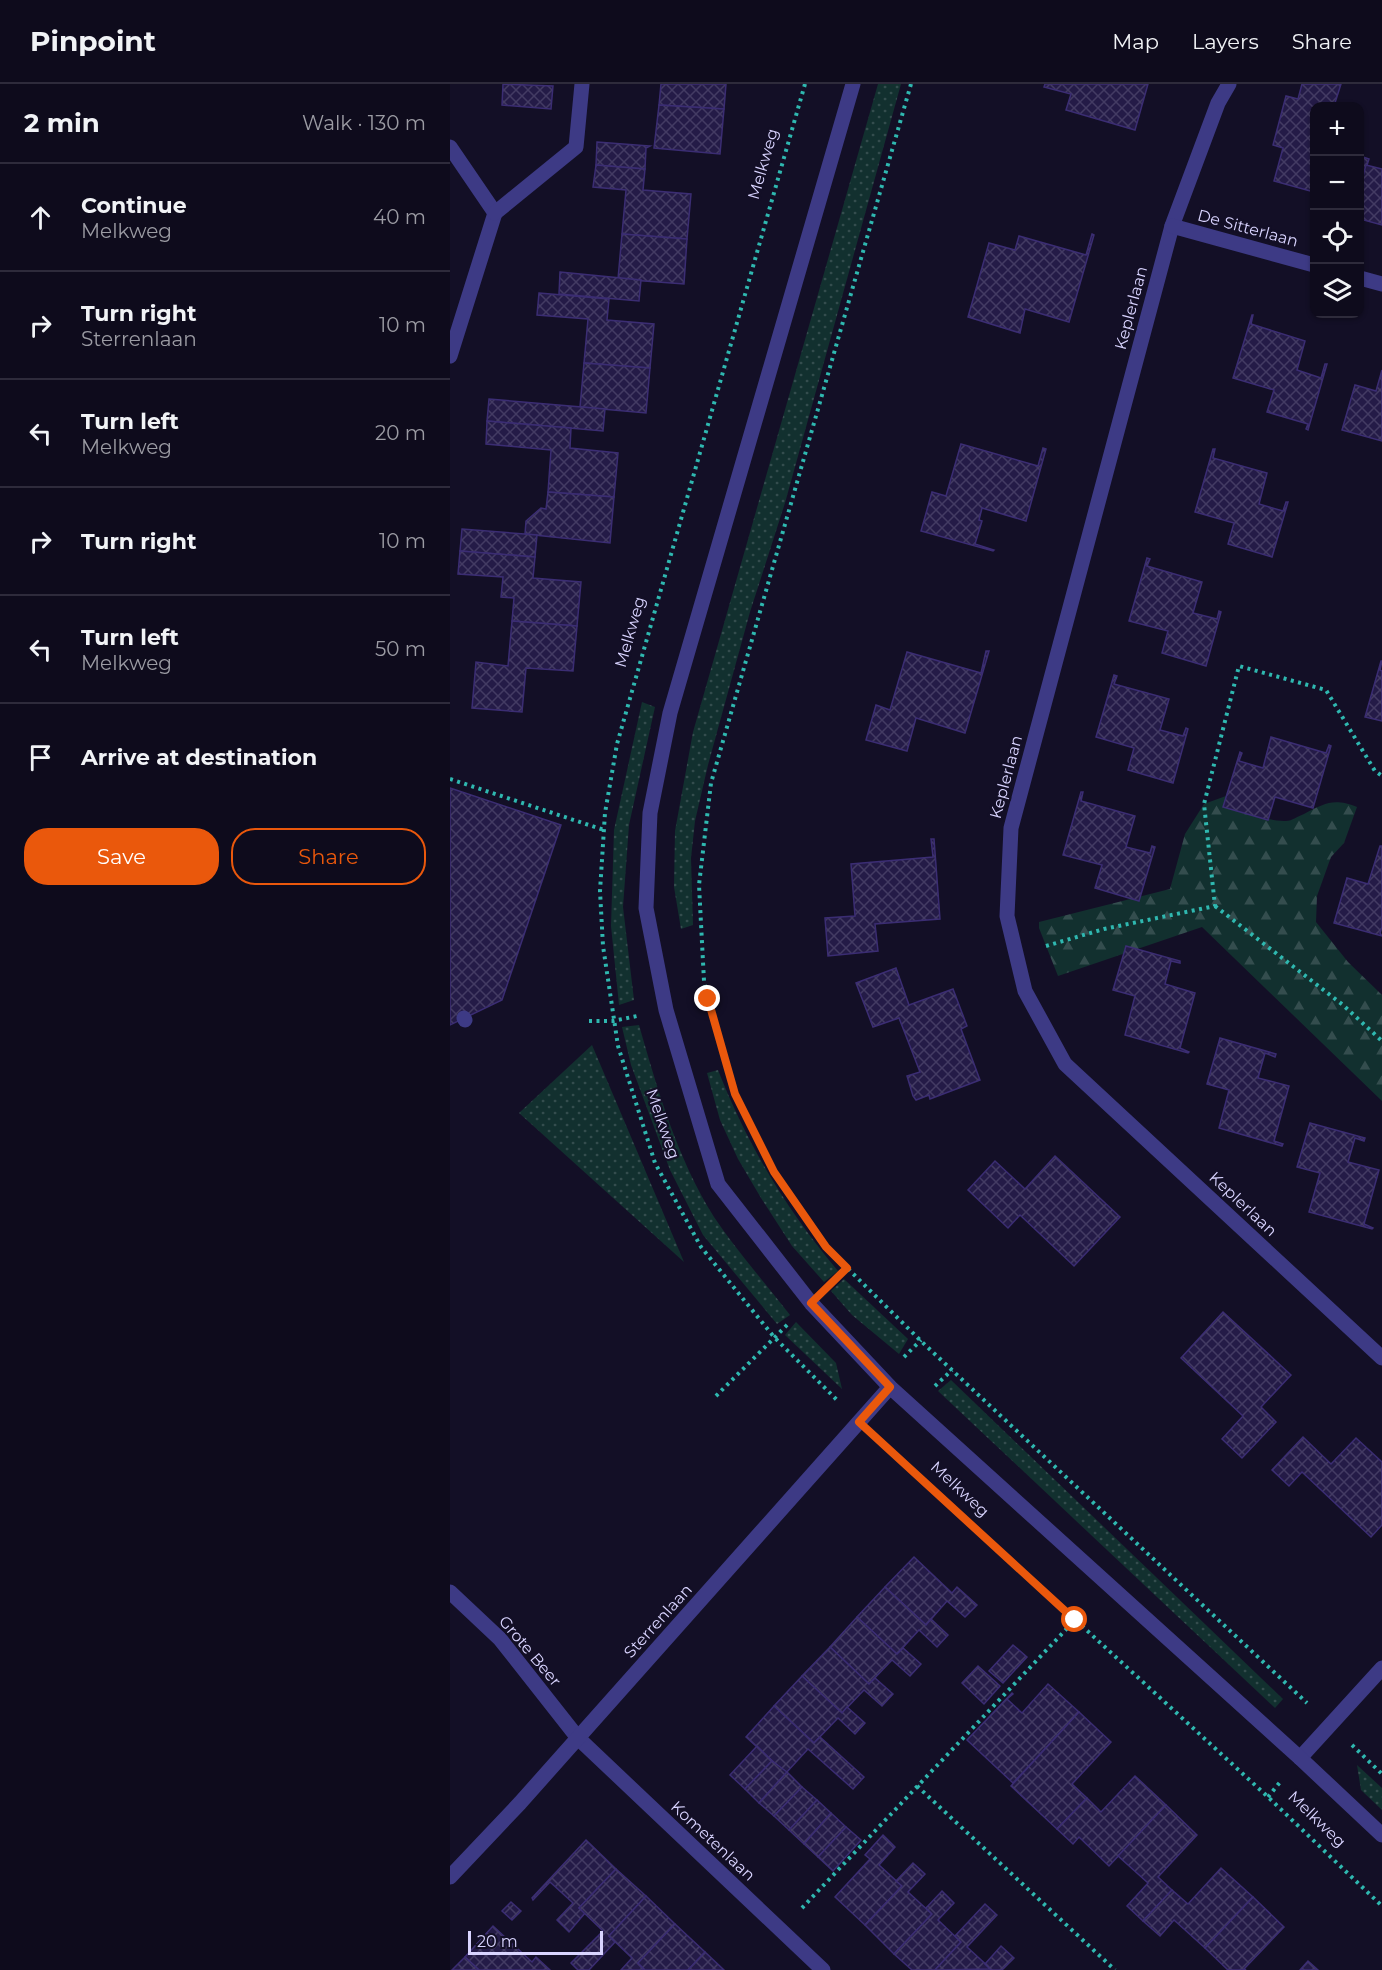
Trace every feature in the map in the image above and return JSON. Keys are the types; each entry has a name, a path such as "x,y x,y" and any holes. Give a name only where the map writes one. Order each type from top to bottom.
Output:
{"street":[{"path":"450,356 495,213 576,147 582,84"},
{"name":"Melkweg","path":"853,84 670,713 650,813 646,908 666,1010 718,1184 811,1303 890,1387 1382,1835"},
{"name":"Keplerlaan","path":"1229,84 1218,103 1172,226 1011,828 1007,916 1025,992 1065,1064 1382,1358"},
{"path":"450,147 495,213"},
{"name":"De Sitterlaan","path":"1172,226 1310,264"},
{"path":"1364,279 1382,284"},
{"name":"Sterrenlaan","path":"450,1877 578,1738 890,1387"},
{"name":"Grote Beer","path":"450,1592 500,1639 578,1738"},
{"path":"1300,1758 1382,1668"},
{"name":"Kometenlaan","path":"578,1738 823,1970"}],"path":[{"name":"Melkweg","path":"805,84 617,744 605,813 600,891 603,946 613,1021 618,1046 655,1163 702,1247 774,1337 859,1422 1268,1797 1382,1906"},
{"path":"911,84 711,783 699,885 706,990 735,1094 774,1172 826,1247 922,1342 1382,1774"},
{"path":"1382,776 1375,771 1326,690 1239,666 1204,804 1215,906 1343,1005 1382,1041"},
{"path":"450,779 604,830"},
{"path":"1017,955 1104,928 1215,906"},
{"path":"716,1396 847,1268"},
{"path":"781,1930 1075,1620"},
{"path":"917,1786 1115,1970"}],"green space":[{"path":"878,84 901,84 785,503 750,612 708,765 695,821 691,858 693,925 681,929 674,887 675,831 693,732"},
{"path":"642,702 655,707 629,825 623,907 634,1000 619,1005 611,926 614,830"},
{"path":"1226,796 1254,813 1278,821 1290,820 1335,802 1357,807 1344,843 1331,857 1317,896 1316,922 1348,962 1382,995 1382,1101 1202,927 1058,976 1039,928 1039,922 1170,889 1185,834 1204,804"},
{"path":"639,1025 661,1099 689,1171 714,1217 790,1315 777,1324 703,1235 670,1170 631,1065 622,1027"},
{"path":"592,1045 684,1262 519,1113"},
{"path":"718,1070 755,1151 785,1200 838,1271 824,1282 792,1246 738,1159 720,1120 707,1073"},
{"path":"844,1279 908,1339 899,1354 852,1315 831,1291"},
{"path":"796,1322 836,1363 842,1389 785,1335"},
{"path":"951,1380 1283,1699 1275,1708 938,1391"},
{"path":"1357,1765 1382,1788 1382,1810 1361,1790"}],"building":[{"path":"503,84 553,86 551,109 502,105"},
{"path":"661,84 726,84 724,109 659,105"},
{"path":"1045,84 1148,84 1135,130 1066,110 1071,94 1044,87"},
{"path":"1302,84 1341,84 1335,102 1310,102 1310,191 1274,181 1283,148 1273,145 1286,96 1298,99"},
{"path":"659,105 724,109 720,154 654,148"},
{"path":"597,142 650,146 646,148 645,169 596,165"},
{"path":"1364,157 1369,159 1364,175"},
{"path":"596,165 645,169 643,190 691,194 687,239 622,234 626,190 593,187"},
{"path":"1366,165 1382,169 1382,225 1364,220"},
{"path":"622,234 687,239 684,284 618,279"},
{"path":"1092,234 1094,235 1069,322 1025,309 1020,333 968,317 989,243 1015,250 1019,236 1086,255"},
{"path":"560,272 641,280 639,301 559,294"},
{"path":"539,293 609,299 607,320 654,324 650,368 584,363 588,319 537,315"},
{"path":"1252,315 1251,324 1305,341 1297,370 1321,378 1325,364 1327,364 1308,430 1306,429 1308,424 1267,412 1274,390 1233,378"},
{"path":"584,363 650,368 646,413 580,407"},
{"path":"1382,370 1382,441 1342,430 1355,385 1376,391"},
{"path":"489,399 605,409 603,431 487,421"},
{"path":"487,421 571,428 570,448 618,453 614,497 548,492 551,450 486,444"},
{"path":"961,444 1038,466 1043,448 1046,449 1026,521 982,508 979,520 982,521 975,544 993,551 921,531 932,492 946,496"},
{"path":"1213,449 1215,449 1213,458 1267,473 1259,504 1283,511 1288,502 1272,557 1228,544 1234,523 1195,512"},
{"path":"548,492 614,497 610,543 525,534 526,521 541,508 546,509"},
{"path":"462,529 537,535 535,557 460,551"},
{"path":"460,551 535,557 533,578 581,582 577,626 512,621 514,598 501,597 503,577 458,574"},
{"path":"1147,558 1150,559 1147,566 1202,582 1193,613 1217,619 1219,611 1221,612 1206,666 1162,653 1168,631 1129,621"},
{"path":"512,621 577,626 573,671 526,668 522,712 472,708 476,662 508,666"},
{"path":"986,651 989,651 965,733 916,718 907,751 866,740 876,705 890,710 907,652 981,673"},
{"path":"1381,661 1380,670 1382,671 1382,721 1365,717"},
{"path":"1114,675 1117,676 1114,684 1169,699 1160,730 1183,736 1186,728 1188,729 1173,783 1128,770 1134,748 1096,737"},
{"path":"1271,737 1326,753 1329,745 1331,746 1313,808 1275,797 1268,820 1223,807 1240,752 1242,753 1239,761 1263,768"},
{"path":"450,788 561,825 502,1000 450,1025"},
{"path":"1081,792 1083,792 1081,801 1135,816 1126,847 1150,853 1152,846 1155,847 1139,901 1095,888 1102,865 1063,855"},
{"path":"931,839 934,839 940,919 875,924 878,951 828,956 825,918 855,916 851,864 933,857"},
{"path":"1380,846 1382,846 1382,927 1380,933 1382,936 1334,923 1347,878 1368,884"},
{"path":"1126,946 1180,961 1180,963 1171,961 1165,984 1195,993 1180,1048 1188,1053 1125,1035 1135,996 1113,990"},
{"path":"896,968 909,1005 953,989 967,1026 961,1029 980,1080 930,1099 929,1095 916,1100 913,1096 907,1076 920,1072 899,1018 873,1027 856,983"},
{"path":"1220,1038 1276,1054 1275,1057 1265,1053 1258,1078 1289,1086 1274,1141 1283,1144 1282,1146 1219,1128 1229,1090 1207,1084"},
{"path":"1310,1123 1365,1138 1364,1141 1355,1138 1348,1162 1379,1170 1364,1224 1372,1229 1309,1212 1320,1173 1297,1167"},
{"path":"1055,1156 1120,1217 1074,1266 1020,1215 1008,1228 968,1190 995,1161 1025,1189"},
{"path":"1223,1312 1291,1375 1261,1407 1276,1422 1242,1458 1222,1439 1243,1416 1181,1358"},
{"path":"1303,1437 1331,1464 1356,1438 1382,1462 1382,1525 1371,1537 1302,1472 1289,1486 1272,1470"},
{"path":"914,1557 952,1593 957,1587 977,1605 965,1617 947,1601 926,1625 885,1587"},
{"path":"885,1587 926,1625 931,1619 948,1635 937,1647 919,1630 897,1654 857,1617"},
{"path":"857,1617 897,1654 903,1648 921,1664 910,1676 892,1660 869,1684 830,1647"},
{"path":"1013,1645 1027,1657 1003,1683 989,1671"},
{"path":"830,1647 869,1684 875,1678 893,1694 882,1706 864,1690 842,1713 802,1676"},
{"path":"978,1666 1000,1686 984,1704 962,1683"},
{"path":"802,1676 842,1713 847,1707 865,1723 855,1734 838,1718 814,1743 774,1706"},
{"path":"1048,1684 1079,1712 1013,1783 967,1740 1012,1693 1007,1699 1022,1713"},
{"path":"774,1706 814,1743 820,1737 864,1777 853,1789 808,1749 786,1773 746,1737"},
{"path":"1079,1712 1111,1742 1072,1784 1087,1798 1057,1829 1011,1786"},
{"path":"757,1746 772,1761 745,1789 730,1775"},
{"path":"772,1761 787,1772 759,1803 745,1789"},
{"path":"787,1772 802,1787 774,1816 759,1803"},
{"path":"1135,1776 1166,1805 1109,1866 1079,1837 1073,1844 1057,1829 1087,1798 1101,1812"},
{"path":"802,1787 817,1800 789,1830 774,1816"},
{"path":"817,1800 831,1813 804,1844 789,1830"},
{"path":"1166,1805 1197,1835 1158,1877 1172,1890 1143,1921 1127,1906 1148,1883 1118,1856"},
{"path":"831,1813 846,1827 818,1857 804,1844"},
{"path":"846,1827 861,1840 833,1871 818,1857"},
{"path":"883,1835 895,1847 879,1865 902,1886 865,1925 835,1897 870,1859 865,1855"},
{"path":"586,1840 616,1869 579,1908 585,1913 569,1932 557,1920 573,1903 550,1882 533,1900 532,1898"},
{"path":"913,1863 925,1874 908,1892 932,1914 894,1954 865,1925 902,1886 896,1881"},
{"path":"1221,1868 1253,1897 1205,1948 1174,1920 1160,1936 1143,1921 1172,1890 1188,1904"},
{"path":"616,1869 646,1896 609,1936 615,1942 589,1970 578,1970 571,1963 603,1931 579,1908"},
{"path":"942,1891 954,1903 938,1920 961,1942 935,1970 912,1970 894,1954 932,1914 926,1908"},
{"path":"646,1896 675,1924 638,1963 644,1970 621,1970 632,1958 609,1936"},
{"path":"1253,1897 1284,1927 1244,1969 1246,1970 1228,1970 1205,1948"},
{"path":"511,1902 521,1911 512,1920 502,1911"},
{"path":"985,1904 997,1915 967,1947 991,1969 935,1970 961,1942 955,1936"},
{"path":"675,1924 705,1952 688,1970 645,1970 638,1963"},
{"path":"493,1926 532,1962 536,1957 550,1970 479,1970 465,1957"},
{"path":"1001,1946 1014,1958 1002,1970 991,1970 985,1964"},
{"path":"705,1952 724,1970 688,1970"},
{"path":"465,1957 479,1970 452,1970"},
{"path":"1308,1961 1318,1970 1300,1970"}],"route":[{"path":"708,999 735,1094 774,1172 826,1247 847,1268 811,1303 890,1387 859,1422 1075,1620"}]}
